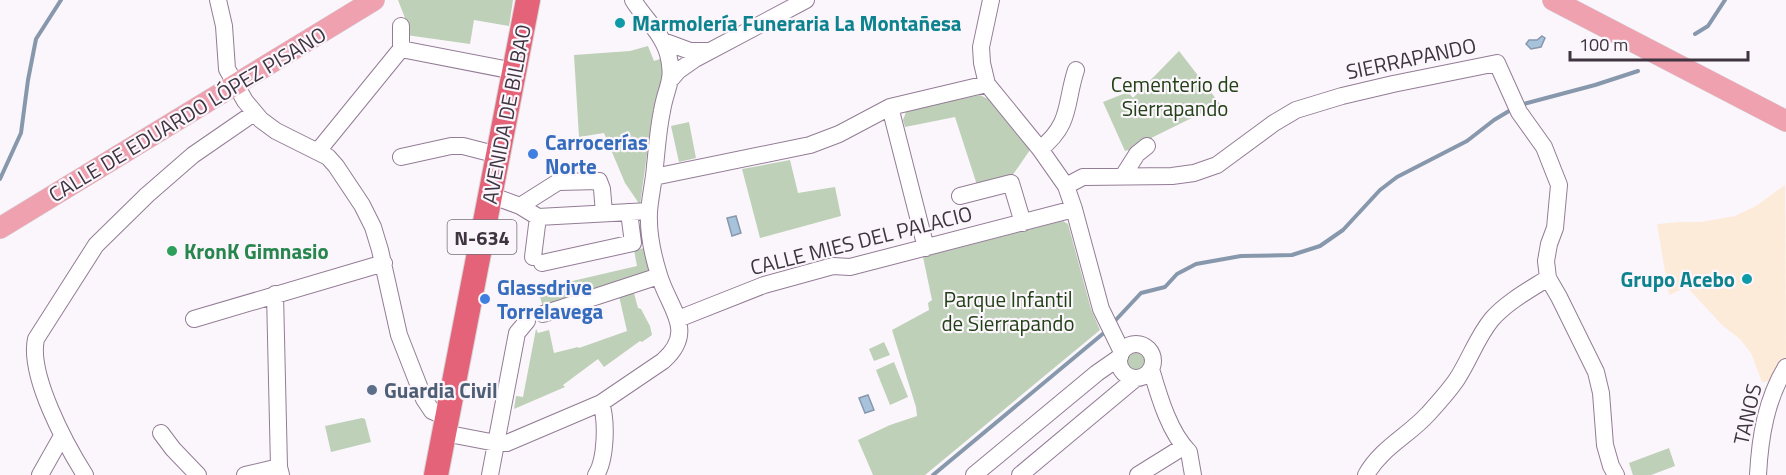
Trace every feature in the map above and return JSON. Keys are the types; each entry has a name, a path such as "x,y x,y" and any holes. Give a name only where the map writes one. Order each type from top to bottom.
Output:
{"highway":[{"name":"AVENIDA DE BILBAO","path":"436,475 528,0"}],"main road":[{"name":"CALLE DE EDUARDO LÓPEZ PISANO","path":"0,228 374,0"},
{"path":"1553,0 1786,121"},
{"path":"1574,0 1786,110"}],"street":[{"path":"218,0 224,26 227,69 254,113 276,131 328,157 362,205 373,227 384,264 399,335 423,399 446,426 496,443 507,443 601,403 671,354 680,335 678,319 659,276 652,249 649,211 661,113 672,78 685,66 806,0"},
{"path":"633,0 663,41 672,78"},
{"path":"991,0 981,47 987,84 1040,149 1066,186 1104,317 1125,351"},
{"path":"318,151 400,49 401,26"},
{"path":"663,41 690,51 712,51"},
{"path":"400,49 514,71"},
{"name":"SIERRAPANDO","path":"1066,186 1083,177 1172,176 1194,173 1217,165 1274,123 1296,111 1342,96 1497,63 1517,106 1544,147 1559,185 1555,228 1546,261 1548,278"},
{"path":"1040,149 1057,134 1071,98 1072,82 1076,70"},
{"path":"654,177 810,146 890,107 987,84"},
{"path":"890,107 926,248"},
{"path":"85,475 62,436 48,405 35,360 36,339 96,245 147,195 193,155 254,113"},
{"path":"401,157 451,146 464,146 498,155"},
{"path":"1123,176 1137,154 1147,146"},
{"path":"520,206 558,182 599,181 604,213"},
{"name":"CALLE MIES DEL PALACIO","path":"960,196 1011,183 1023,223"},
{"path":"490,195 520,206 538,217 649,211"},
{"name":"CALLE MIES DEL PALACIO","path":"678,319 764,285 833,266 850,267 1074,208"},
{"path":"538,217 537,260 633,243 629,212"},
{"path":"194,319 384,264"},
{"path":"543,314 659,276"},
{"path":"1366,475 1380,455 1427,415 1457,378 1480,336 1493,318 1511,302 1548,278 1596,372 1605,445 1616,475"},
{"path":"245,475 280,471 275,294"},
{"path":"490,475 517,333 526,321"},
{"path":"974,475 1125,351 1143,345 1150,351 1153,359 1144,375 1020,475"},
{"path":"1125,351 1119,363 1123,372 1130,377 1144,375"},
{"name":"TANOS","path":"1758,475 1759,447 1767,411 1775,384 1786,367"},
{"path":"1144,375 1159,392 1170,422 1183,447 1189,452 1193,475"},
{"path":"596,475 602,466 604,438 605,416 601,403"},
{"path":"160,433 198,475"},
{"path":"40,475 62,436"},
{"path":"1138,475 1183,447"}],"shaded area":[{"path":"1785,185 1786,359 1772,381 1762,382 1751,353 1740,339 1722,325 1687,287 1669,295 1657,224 1701,222 1735,216 1756,206"}],"green space":[{"path":"398,0 513,0 509,26 474,20 470,44 406,35 405,18"},
{"path":"648,46 654,61 666,57 666,62 651,125 640,205 625,183 604,133 579,137 574,55 630,51"},
{"name":"Cementerio de Sierrapando","path":"1179,51 1220,104 1135,146 1130,153 1128,150 1125,151 1103,102 1128,92 1133,98"},
{"path":"980,95 988,99 1030,150 1012,176 977,185 955,117 905,127 903,120 906,112 910,110"},
{"path":"689,122 696,158 679,162 671,126"},
{"path":"790,160 798,193 835,187 841,216 760,238 742,169"},
{"name":"Parque Infantil de Sierrapando","path":"1063,221 1068,224 1091,309 1100,330 925,475 873,475 858,440 890,425 917,416 892,330 929,310 928,303 932,300 923,257"},
{"path":"645,248 652,271 543,308 538,289 637,266 634,250"},
{"path":"634,293 638,308 641,309 650,326 652,335 604,367 598,359 563,385 565,387 514,409 516,396 523,397 536,329 538,333 549,330 554,353 579,348 627,331 619,296"},
{"path":"884,342 890,355 874,361 869,349"},
{"path":"1136,352 1142,355 1145,361 1142,367 1136,370 1130,367 1127,361 1130,355"},
{"path":"894,362 908,397 890,405 876,370"},
{"path":"365,419 371,442 331,452 325,426"},
{"path":"1669,448 1675,466 1651,475 1633,475 1629,463"}],"water":[{"path":"1542,36 1545,38 1541,47 1531,49 1526,44 1529,40 1537,40"},
{"path":"736,216 741,233 732,236 727,218"},
{"path":"868,395 874,410 865,413 859,398"}],"waterway":[{"path":"0,179 21,133 36,39 61,0"},
{"path":"1695,34 1708,26 1725,0"},
{"path":"1520,105 1638,71"},
{"path":"1112,324 1141,293 1165,287 1177,274 1196,264 1241,256 1292,255 1320,246 1343,230 1380,190 1397,177 1467,141 1514,108"},
{"path":"933,475 1105,332"}],"place":[{"name":"Marmolería Funeraria La Montañesa","path":"620,23"},
{"name":"Carrocerías Norte","path":"533,154"},
{"name":"KronK Gimnasio","path":"172,251"},
{"name":"Grupo Acebo","path":"1747,279"},
{"name":"Glassdrive Torrelavega","path":"485,299"},
{"name":"Guardia Civil","path":"372,390"}]}
